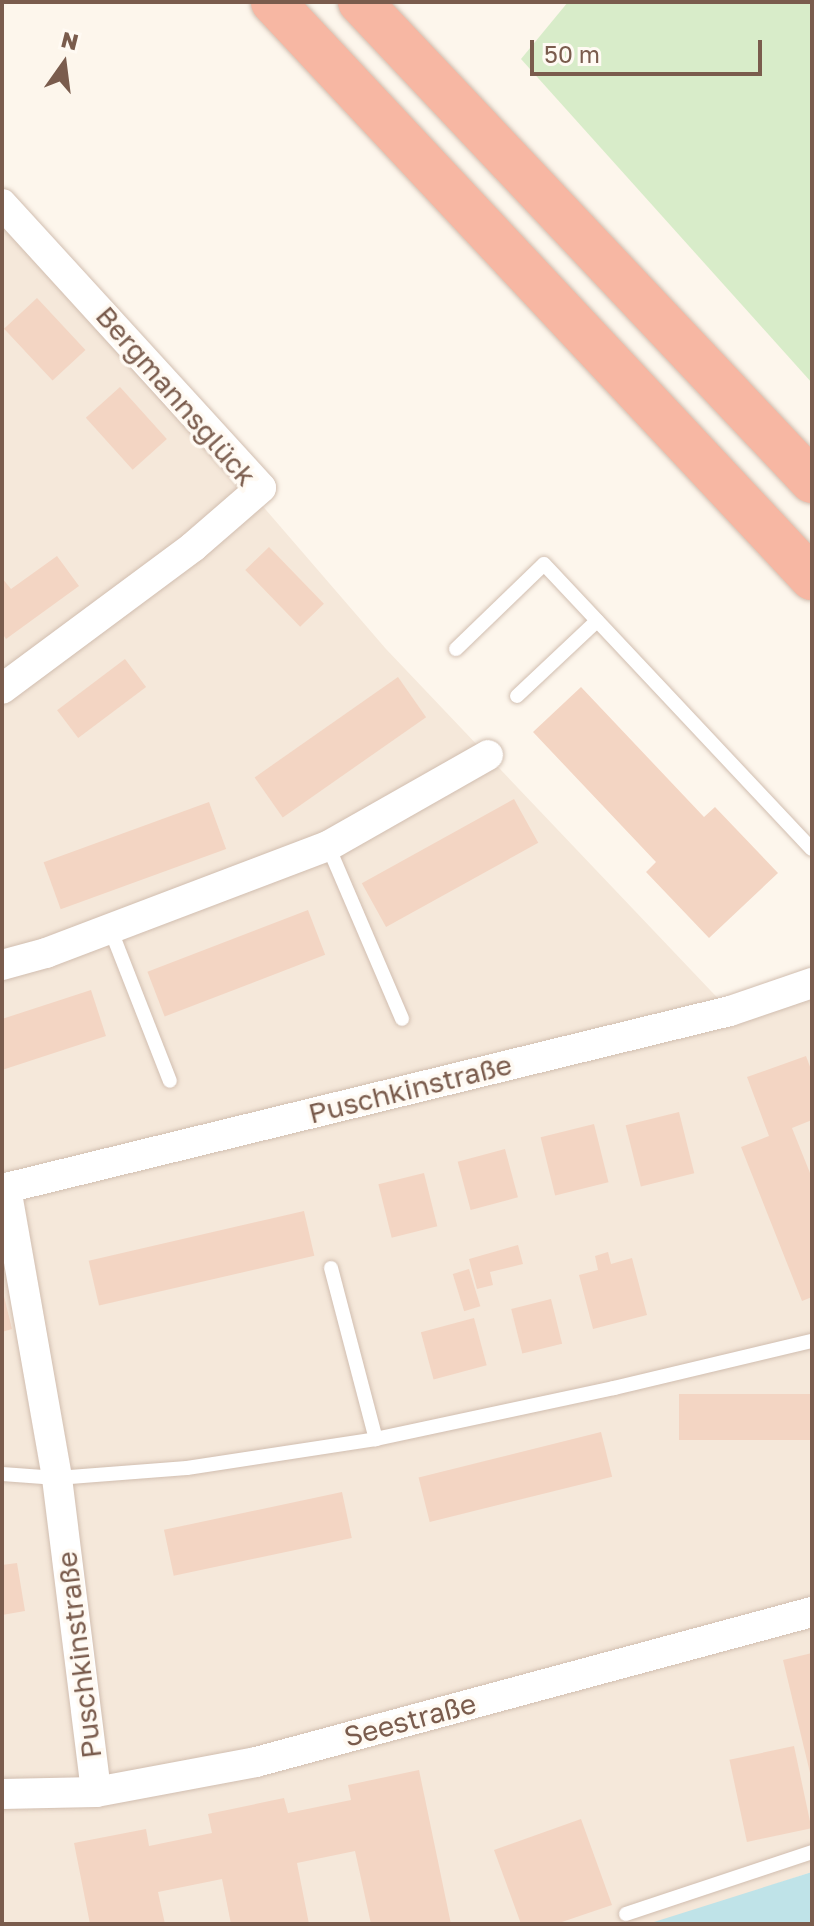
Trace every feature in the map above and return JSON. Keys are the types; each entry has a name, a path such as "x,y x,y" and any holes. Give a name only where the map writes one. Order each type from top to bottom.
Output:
{"highway":[{"path":"273,2 812,578"},
{"path":"360,2 812,481"}],"street":[{"name":"Bergmannsglück","path":"2,204 261,488 193,547 2,689"},
{"path":"2,965 328,846 488,755"},
{"name":"Puschkinstraße","path":"96,1792 57,1478 4,1188 730,1011 812,983"},
{"name":"Seestraße","path":"2,1794 96,1792 256,1762 812,1612"}],"lane":[{"path":"456,649 544,564 812,849"},
{"path":"517,696 597,621"},
{"path":"328,846 402,1019"},
{"path":"110,928 170,1081"},
{"path":"331,1268 376,1439"},
{"path":"2,1474 57,1478 187,1468 376,1439 614,1388 812,1341"},
{"path":"626,1914 812,1852"}],"shaded area":[{"path":"2,204 386,649 730,1011 812,983 812,1872 654,1924 2,1924"}],"green space":[{"path":"568,2 812,2 812,383 521,59"}],"water":[{"path":"812,1872 812,1924 654,1924 654,1922"}],"building":[{"path":"37,298 85,350 53,381 4,329"},
{"path":"120,387 167,439 133,470 86,418"},
{"path":"269,547 324,604 300,627 245,570"},
{"path":"57,556 79,586 6,639 2,633 2,578 11,589"},
{"path":"125,659 146,687 78,738 57,710"},
{"path":"398,677 426,717 283,818 255,777"},
{"path":"581,687 704,817 715,807 778,873 709,938 646,872 656,862 533,732"},
{"path":"514,799 538,843 386,927 362,883"},
{"path":"209,802 226,849 61,909 44,862"},
{"path":"308,910 325,955 165,1016 147,972"},
{"path":"91,990 106,1036 2,1070 2,1019"},
{"path":"806,1056 812,1072 812,1120 792,1128 812,1178 812,1297 802,1301 741,1147 769,1136 747,1077"},
{"path":"679,1112 694,1173 641,1186 626,1125"},
{"path":"594,1124 609,1182 555,1196 541,1137"},
{"path":"505,1149 518,1197 471,1210 458,1162"},
{"path":"424,1173 437,1226 392,1238 378,1184"},
{"path":"304,1211 314,1256 99,1306 89,1261"},
{"path":"518,1245 523,1264 490,1272 493,1285 477,1289 469,1259"},
{"path":"608,1252 611,1264 632,1258 647,1315 593,1329 579,1275 598,1270 595,1256"},
{"path":"469,1269 480,1306 464,1311 453,1274"},
{"path":"2,1293 12,1329 2,1332"},
{"path":"551,1299 562,1344 522,1354 511,1309"},
{"path":"474,1318 487,1365 434,1380 421,1332"},
{"path":"679,1394 812,1394 812,1440 679,1440"},
{"path":"601,1432 612,1477 430,1522 419,1477"},
{"path":"342,1492 352,1538 174,1576 164,1530"},
{"path":"17,1563 25,1611 2,1615 2,1565"},
{"path":"812,1653 812,1776 811,1777 783,1660"},
{"path":"794,1746 811,1828 747,1842 729,1760"},
{"path":"419,1770 451,1924 371,1924 355,1851 297,1863 309,1924 231,1924 222,1879 158,1892 165,1924 90,1924 74,1843 146,1829 149,1846 212,1833 208,1814 284,1798 288,1813 351,1800 348,1785"},
{"path":"581,1819 612,1905 556,1924 521,1924 494,1850"}]}
